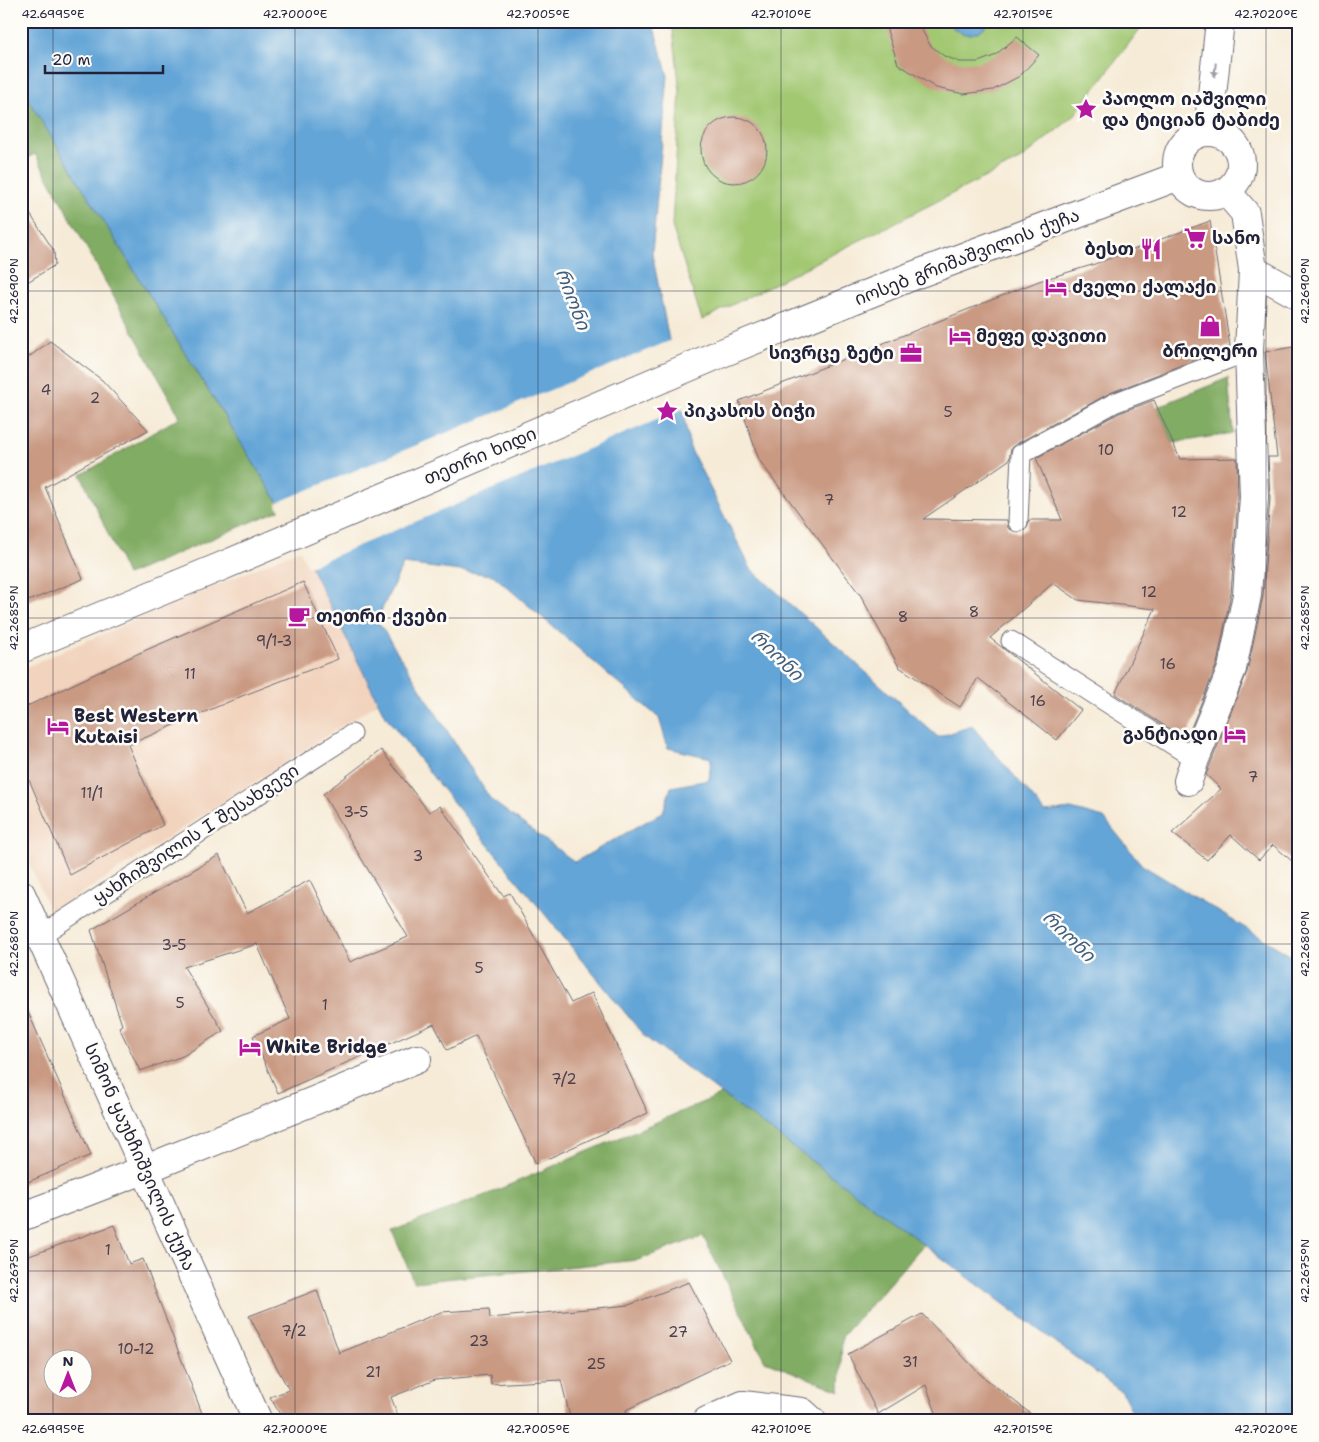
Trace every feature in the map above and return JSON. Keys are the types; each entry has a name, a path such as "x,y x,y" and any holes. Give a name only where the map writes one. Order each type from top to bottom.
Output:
{"street":[{"path":"1208,132 1220,21"},
{"path":"1208,132 1217,132 1232,140 1240,155 1240,172 1233,186 1226,191 1207,196 1197,193 1188,187 1179,176 1179,154 1186,142 1196,135 1208,132"},
{"name":"იოსებ გრიშაშვილის ქუჩა","path":"722,353 915,275 1179,176"},
{"path":"1192,770 1232,669 1247,596 1254,498 1249,351 1252,270 1245,213 1226,191"},
{"path":"1252,270 1298,296"},
{"name":"თეთრი ხიდი","path":"21,649 230,563 722,353"},
{"name":"სიმონ ყაუხჩიშვილის ქუჩა","path":"21,894 258,1421"},
{"path":"21,1217 146,1169 417,1058"},
{"path":"707,1421 743,1405 802,1412 812,1421"}],"lane":[{"path":"1018,522 1021,454 1114,404 1249,351"},
{"path":"1011,641 1192,770"},
{"name":"ყახჩიშვილის I შესახვევი","path":"41,935 352,734"}],"shaded area":[{"path":"303,548 378,703 51,913 21,846 21,669"}],"green space":[{"path":"672,21 1146,21 1073,117 1021,159 702,320 672,226 680,91"},
{"path":"21,88 282,509 127,575 81,475 180,417 35,154 21,161"},
{"path":"1228,378 1233,433 1173,443 1157,407"},
{"path":"722,1094 924,1244 842,1337 840,1391 765,1361 703,1236 638,1260 414,1282 392,1231 488,1194"}],"water":[{"name":"რიონი","path":"21,21 652,21 668,76 652,253 690,448 751,569 938,737 972,726 1045,812 1071,809 1104,818 1142,865 1298,960 1298,1421 1137,1421 1122,1392 645,1037 440,786 384,714 282,509 21,88","holes":["403,564 493,575 659,718 668,748 711,758 709,780 671,787 663,812 575,862 491,800 377,620"]},
{"path":"948,21 989,21 980,31 968,34 957,31"}],"pier":[{"path":"672,340 685,408 308,567 276,503"}],"building":[{"path":"884,21 917,21 930,45 944,56 960,62 978,62 994,56 1017,37 1039,55 1020,76 993,90 964,94 936,88 898,64"},
{"path":"734,117 746,120 757,127 764,138 767,150 764,162 757,173 746,180 734,183 722,180 711,173 704,162 701,150 704,138 711,127 722,120"},
{"path":"21,200 54,251 55,265 21,286"},
{"path":"1210,221 1230,346 1110,393 1016,444 1011,448 1009,460 923,519 1007,520 1008,528 1018,533 1027,528 1029,520 1062,520 1036,458 1119,413 1154,400 1180,459 1237,458 1238,497 1231,593 1217,664 1188,735 1168,728 1115,694 1155,609 1078,600 1053,583 990,638 1081,710 1057,740 978,678 960,707 899,667 861,596 759,460 739,401 1039,281 1092,265"},
{"path":"50,341 102,380 148,430 45,487 83,579 21,604 21,363"},
{"path":"1298,346 1298,866 1273,845 1259,860 1231,835 1207,860 1172,833 1221,789 1206,775 1247,672 1263,596 1270,498 1268,457 1277,457 1265,352"},
{"path":"303,582 338,659 242,696 128,745 163,825 70,875 21,761 21,709 137,654"},
{"path":"381,750 429,812 440,806 503,896 510,893 571,1003 592,993 648,1113 536,1164 476,1036 447,1050 434,1024 278,1093 253,1036 290,1019 257,944 184,967 223,1031 183,1056 140,1071 119,1027 122,1025 91,930 219,855 247,913 310,880 350,962 408,937 323,794"},
{"path":"21,996 91,1155 21,1185"},
{"path":"114,1225 129,1264 143,1259 205,1421 21,1421 21,1259"},
{"path":"689,1282 730,1360 626,1410 627,1415 610,1421 571,1421 561,1380 491,1384 490,1375 435,1380 391,1397 400,1421 284,1421 270,1397 289,1390 249,1316 317,1290 339,1353 441,1312 489,1309 490,1318 629,1305"},
{"path":"922,1314 981,1375 1040,1421 939,1421 926,1385 878,1414 848,1354"}],"place":[{"name":"პაოლო იაშვილი და ტიციან ტაბიძე","path":"1086,109"},
{"name":"სანო","path":"1195,238"},
{"name":"ბესთ","path":"1151,249"},
{"name":"ძველი ქალაქი","path":"1056,287"},
{"name":"Ბრილერი","path":"1210,326"},
{"name":"მეფე დავითი","path":"960,336"},
{"name":"სივრცე ზეტი","path":"911,353"},
{"name":"პიკასოს ბიჭი","path":"667,411"},
{"name":"თეთრი ქვები","path":"299,616"},
{"name":"Best Western Kutaisi","path":"58,726"},
{"name":"განტიადი","path":"1235,734"},
{"name":"White Bridge","path":"250,1047"}]}
